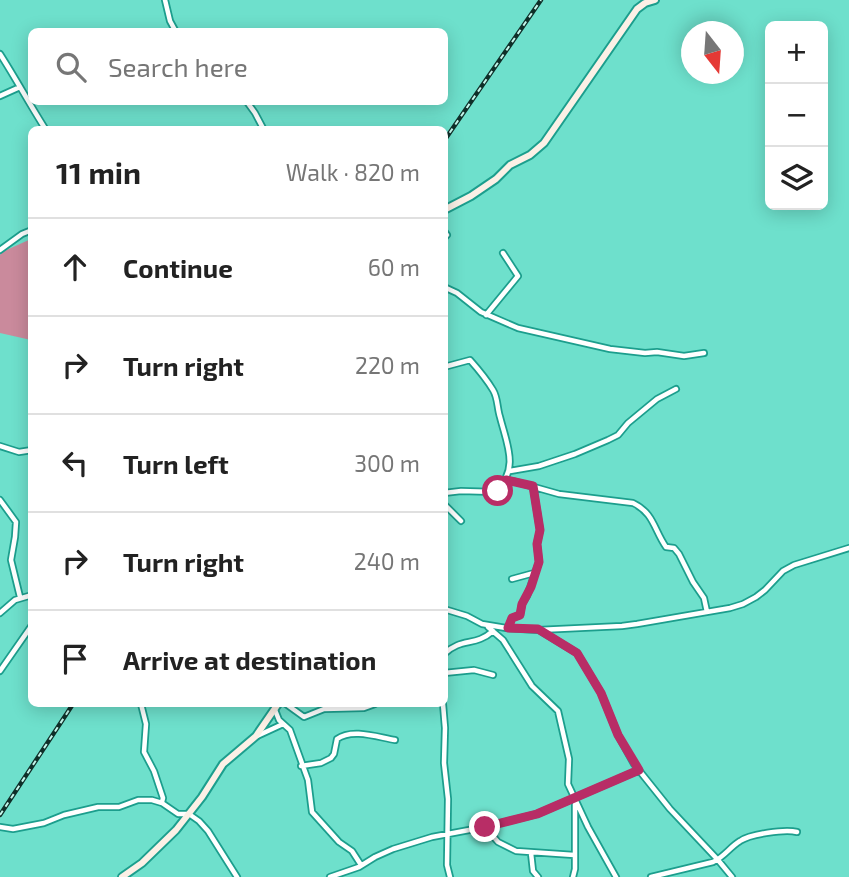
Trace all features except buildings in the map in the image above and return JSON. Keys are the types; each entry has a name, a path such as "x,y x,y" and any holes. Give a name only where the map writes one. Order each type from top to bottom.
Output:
{"street":[{"path":"165,0 174,28"},
{"path":"448,208 540,148 637,9 655,0"},
{"path":"0,54 28,100"},
{"path":"0,96 20,87"},
{"path":"31,105 44,126"},
{"path":"249,105 262,126"},
{"path":"0,250 28,232"},
{"path":"486,314 518,276 503,253"},
{"path":"448,289 486,314 518,328 610,349 684,356 704,353"},
{"path":"448,366 470,360 495,392 506,436 510,471 498,491 493,493 448,493"},
{"path":"510,471 539,466 608,440 618,435 657,399 676,388"},
{"path":"0,446 19,452 28,451"},
{"path":"506,480 559,494 633,503 644,510 666,547 674,548 680,554 704,598 707,612"},
{"path":"508,628 512,618 520,615 539,562 537,544 540,530 533,486"},
{"path":"0,500 17,526 10,560 20,597"},
{"path":"448,508 461,521"},
{"path":"486,625 538,629 622,626 730,608 743,604 765,590 783,571 794,565 849,548"},
{"path":"512,579 534,573"},
{"path":"0,613 20,597 28,596"},
{"path":"448,610 486,625 503,640 532,686 558,711 569,754 568,784 574,801 616,877"},
{"path":"538,629 577,653 601,693 618,735 639,770 670,809 732,877"},
{"path":"0,671 28,631"},
{"path":"448,650 463,642 479,641 493,631"},
{"path":"448,673 474,670 493,675"},
{"path":"142,707 146,724 144,752 156,774 162,803"},
{"path":"277,707 283,724 290,730 309,785 312,812 352,851 361,866"},
{"path":"122,877 162,845 189,814 223,764 256,736 277,707"},
{"path":"290,707 304,718 324,709 367,707"},
{"path":"443,707 444,763 448,799 447,865 450,877"},
{"path":"256,736 283,724"},
{"path":"302,766 321,763 331,758 337,739 343,735 356,734 395,740"},
{"path":"330,877 361,866 393,849 537,814 574,801 639,770"},
{"path":"0,827 36,824 98,807 118,807 148,799 162,803 178,814 195,817 237,877"},
{"path":"573,877 574,801"},
{"path":"485,827 503,845 516,850 575,855"},
{"path":"651,877 718,860 744,839 774,832 797,832"},
{"path":"531,853 533,871 538,877"}],"shaded area":[{"path":"28,240 28,339 0,333 2,252"}],"railway":[{"path":"448,135 541,0"},
{"path":"0,815 71,707"}],"route":[{"path":"485,827 537,814 639,770 618,735 601,693 577,653 538,629 508,628 512,618 519,617 534,573 538,569 537,544 540,530 533,486 506,480 498,491"}]}
